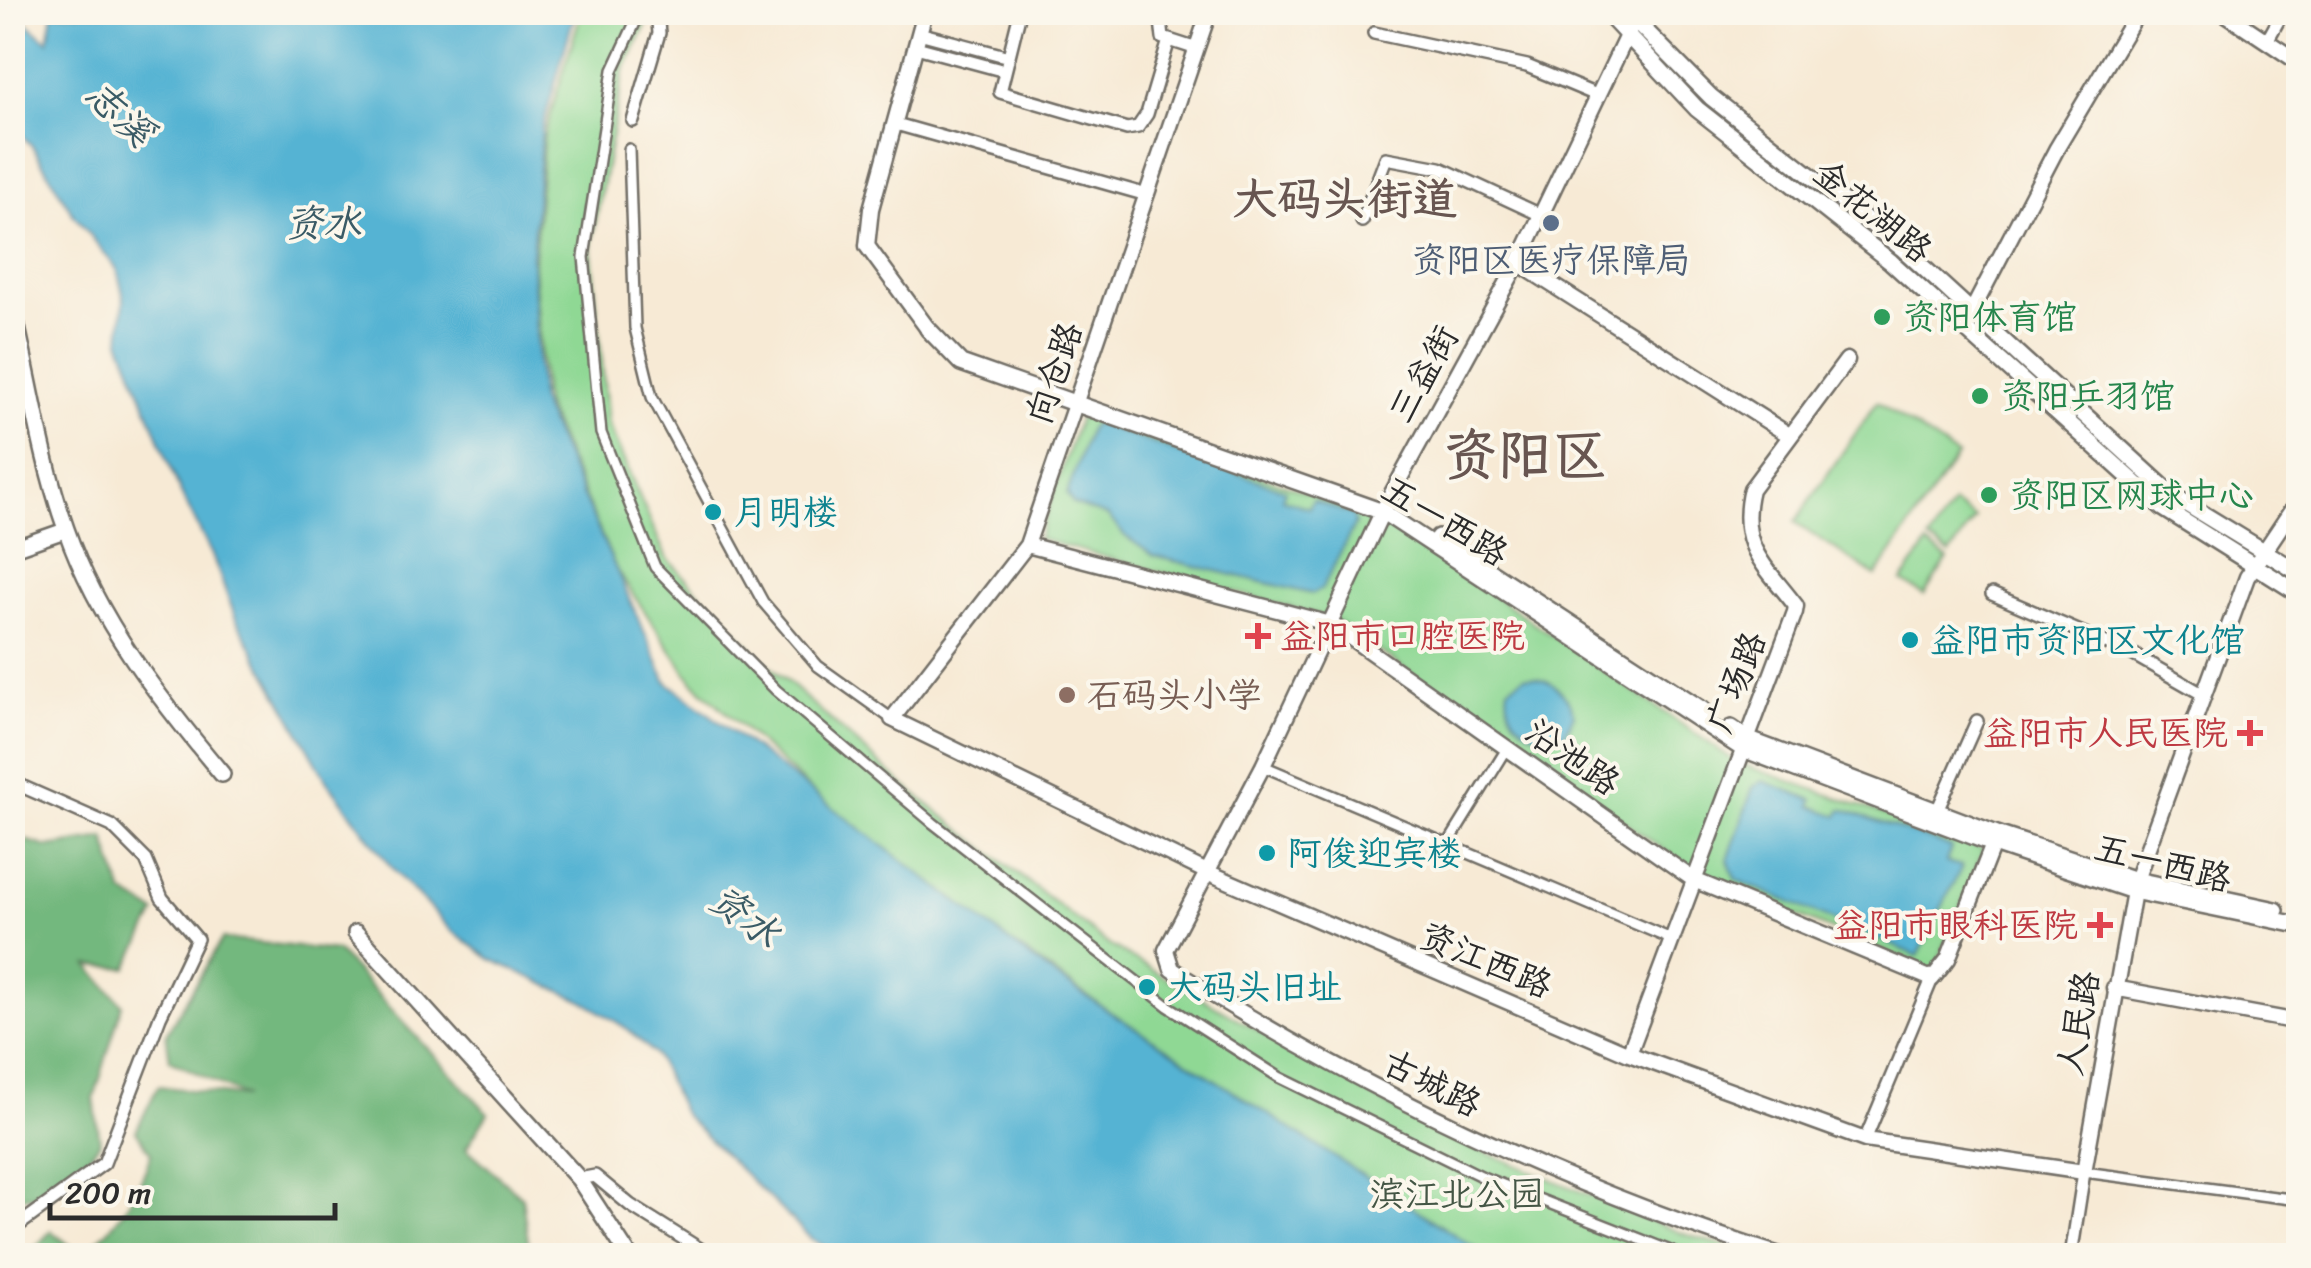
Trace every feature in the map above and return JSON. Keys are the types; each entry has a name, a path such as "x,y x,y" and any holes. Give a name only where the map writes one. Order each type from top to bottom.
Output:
{"main road":[{"name":"金花湖路","path":"1606,12 1697,109 1891,262 2163,508 2298,592"},
{"path":"1632,15 1711,97 1902,248 2172,495 2298,572"},
{"path":"12,305 34,417 66,530 109,622 222,774"},
{"name":"五一西路","path":"928,329 961,362 1077,396 1384,508 1745,744 1995,839 2134,886 2298,925"},
{"path":"1745,744 1938,811 1995,839"},
{"path":"2134,886 2298,915"},
{"path":"356,933 579,1179 629,1256"}],"street":[{"path":"640,12 613,70 584,257 601,433 655,568 819,726 933,823 1168,1006 1280,1077 1485,1178 1684,1256"},
{"path":"633,122 660,33 657,12"},
{"name":"五一西路","path":"925,12 870,209 867,246 928,329"},
{"path":"1020,12 1000,92 1128,129 1138,127 1147,114 1170,40"},
{"path":"1160,12 1163,38 1196,49"},
{"name":"向仓路","path":"892,718 1027,545 1209,12"},
{"path":"1972,311 2058,146 2138,12"},
{"path":"2224,12 2298,62"},
{"path":"2268,39 2282,12"},
{"name":"三益街","path":"1207,872 1263,766 1384,508 1518,263 1628,36 1632,15"},
{"path":"1374,33 1527,66 1599,96"},
{"path":"918,40 1009,56"},
{"path":"918,40 1005,71"},
{"path":"896,124 1147,195"},
{"path":"629,149 635,328 652,397 763,602 818,666 892,718"},
{"path":"1362,222 1386,158 1440,168 1541,216"},
{"path":"1518,263 1789,435"},
{"name":"广场路","path":"1629,1054 1796,606 1768,576 1751,544 1746,509 1751,488 1847,360"},
{"name":"人民路","path":"2084,1172 2134,886 2254,568 2298,501"},
{"path":"12,549 66,530"},
{"name":"沿池路","path":"1027,545 1331,624 1694,880 1932,979"},
{"path":"1992,594 2134,655 2204,695"},
{"name":"资江西路","path":"892,718 1207,872 1629,1054 1865,1140 2084,1172"},
{"path":"1938,811 1977,721"},
{"path":"1448,844 1508,747"},
{"path":"1263,766 1671,939"},
{"path":"12,782 112,826 146,860 162,898 197,940 160,1017 104,1163 64,1197 12,1230"},
{"path":"1865,1140 1932,979 1948,959 1995,839"},
{"name":"古城路","path":"1207,872 1166,950 1172,969 1182,976 1294,1046 1452,1129 1689,1226 1784,1256"},
{"path":"2114,988 2298,1022"},
{"path":"2071,1256 2084,1172 2298,1200"},
{"path":"579,1179 595,1176 630,1205 711,1256"}],"green space":[{"name":"滨江北公园","path":"581,13 652,13 624,70 591,247 608,424 666,557 763,660 906,787 1109,945 1432,1130 1681,1233 1757,1255 1484,1255 1432,1237 871,845 693,682 617,571 544,403 534,263 544,135"},
{"path":"1877,402 1957,456 1876,576 1795,522"},
{"path":"1081,412 1384,520 1738,763 1984,849 1934,972 1701,876 1333,619 1038,539"},
{"path":"1953,504 1975,518 1950,554 1929,540"},
{"path":"1927,545 1948,559 1924,595 1902,581"},
{"path":"12,836 48,847 105,838 123,893 156,913 127,968 88,965 122,1004 94,1099 100,1142 63,1182 27,1197 13,1197"},
{"path":"222,939 337,951 488,1113 466,1148 522,1197 530,1255 28,1255 51,1231 81,1254 115,1222 133,1197 151,1153 136,1131 158,1086 245,1097 170,1060 166,1034"}],"water":[{"name":"资水","path":"13,12 48,41 53,13 575,13 542,129 532,257 540,401 667,682 1055,976 1486,1255 841,1256 810,1238 683,1114 656,1056 629,1030 585,1002 490,959 451,930 394,871 327,781 236,619 212,555 180,491 120,340 124,299 117,269 73,214 32,146 13,126"},
{"path":"1096,423 1285,490 1282,499 1309,508 1313,500 1353,515 1355,524 1322,589 1312,594 1154,556 1125,536 1108,516 1073,504 1067,494 1090,427"},
{"path":"1524,677 1549,682 1567,699 1574,715 1564,734 1542,736 1522,727 1515,719 1507,700 1508,688"},
{"path":"1763,781 1813,800 1811,806 1838,816 1842,809 1951,847 1946,862 1962,866 1918,956 1735,879 1728,860 1753,787"}],"place":[{"name":"资阳区医疗保障局","path":"1551,223"},
{"name":"资阳体育馆","path":"1882,317"},
{"name":"资阳乒羽馆","path":"1980,396"},
{"name":"资阳区网球中心","path":"1989,495"},
{"name":"月明楼","path":"713,512"},
{"name":"益阳市口腔医院","path":"1258,636"},
{"name":"益阳市资阳区文化馆","path":"1910,640"},
{"name":"石码头小学","path":"1067,695"},
{"name":"益阳市人民医院","path":"2250,733"},
{"name":"阿俊迎宾楼","path":"1267,853"},
{"name":"益阳市眼科医院","path":"2100,925"},
{"name":"大码头旧址","path":"1147,987"}],"district":[{"name":"大码头街道","path":"1345,198"},
{"name":"资阳区","path":"1525,455"}],"water label":[{"name":"志溪","path":"120,113"}]}
